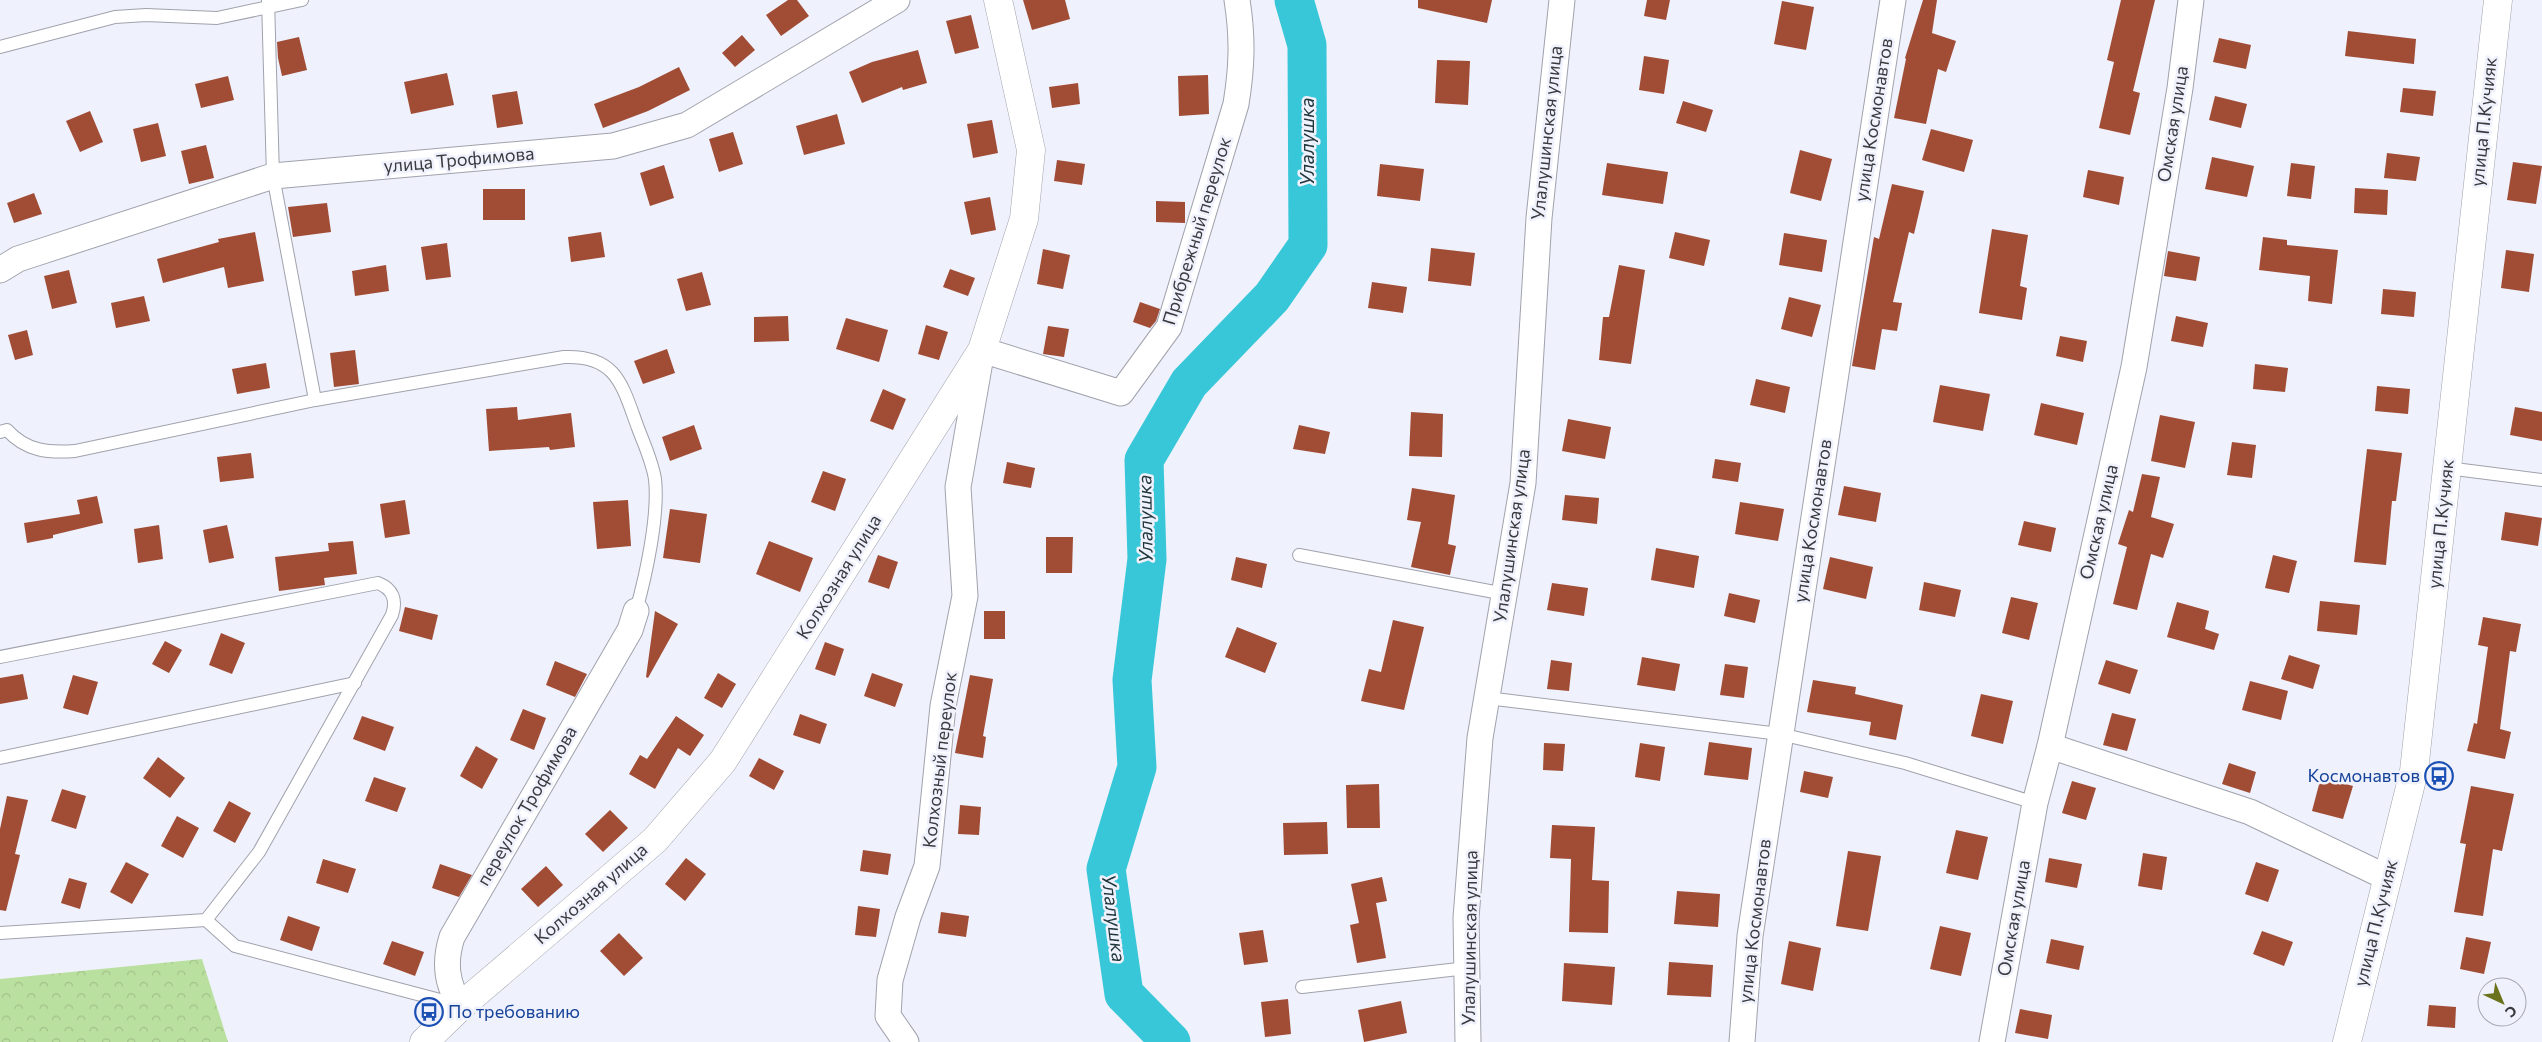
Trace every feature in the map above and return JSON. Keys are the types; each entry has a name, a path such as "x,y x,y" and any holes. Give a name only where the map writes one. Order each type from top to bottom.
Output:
{"street":[{"name":"улица Трофимова","path":"0,270 18,259 273,176 613,146 687,125 897,0"},
{"name":"Колхозная улица","path":"424,1042 461,1006 654,840 723,762 982,350 1024,219 1031,150 998,0"},
{"name":"Прибрежный переулок","path":"982,350 1121,393 1169,327 1236,104 1242,68 1242,31 1237,0"},
{"name":"Улалушинская улица","path":"1468,1042 1467,909 1480,738 1523,483 1539,218 1562,0"},
{"name":"улица Космонавтов","path":"1742,1042 1750,936 1893,0"},
{"name":"Омская улица","path":"1992,1042 2035,803 2050,746 2134,367 2180,88 2191,0"},
{"name":"улица П.Кучияк","path":"2347,1042 2414,771 2498,0"},
{"name":"Колхозный переулок","path":"906,1042 888,1016 890,980 908,917 927,866 943,706 965,596 958,487 982,350"},
{"name":"переулок Трофимова","path":"461,1006 452,993 448,975 446,955 452,937 630,630 636,611"},
{"path":"2050,746 2250,812 2388,878"}],"lane":[{"path":"0,47 115,17 146,15 218,18 269,3 302,0"},
{"path":"269,3 273,176 315,400"},
{"path":"0,432 7,430 17,441 43,452 75,451 315,400 564,357 584,356 599,362 613,373 623,388 655,479 653,521 636,611"},
{"path":"2447,468 2542,480"},
{"path":"1299,555 1504,594"},
{"path":"0,657 378,583 387,587 394,596 395,606 355,683 259,852 206,920"},
{"path":"0,758 355,683"},
{"path":"1487,698 1780,734 1905,763 2035,803"},
{"path":"0,933 206,920 235,946 461,1006"},
{"path":"1302,987 1467,968"}],"green space":[{"path":"202,959 228,1042 0,1042 0,979"}],"building":[{"path":"788,0 797,0 809,16 781,36 766,15"},
{"path":"1023,0 1065,0 1070,19 1032,30"},
{"path":"1418,0 1492,0 1487,23 1418,8"},
{"path":"1647,0 1670,0 1666,20 1644,16"},
{"path":"1923,0 1937,0 1932,33 1956,41 1946,72 1938,69 1926,124 1894,118 1905,58"},
{"path":"2121,0 2155,0 2133,91 2140,93 2130,135 2099,128 2114,62 2107,60"},
{"path":"1782,1 1814,7 1806,50 1774,44"},
{"path":"971,15 979,48 955,54 946,21"},
{"path":"2348,31 2416,39 2414,64 2345,56"},
{"path":"742,35 755,50 735,67 722,53"},
{"path":"299,37 307,70 282,76 277,42"},
{"path":"2219,38 2251,45 2246,69 2213,62"},
{"path":"918,50 927,83 903,90 902,87 862,103 849,72 872,62"},
{"path":"1644,56 1669,60 1664,94 1639,90"},
{"path":"1437,60 1470,61 1468,105 1435,103"},
{"path":"679,67 690,90 648,111 603,128 594,104 639,87"},
{"path":"447,73 454,105 411,114 404,82"},
{"path":"1208,75 1209,114 1179,116 1178,76"},
{"path":"228,76 234,100 201,108 195,84"},
{"path":"1078,83 1080,104 1052,108 1049,87"},
{"path":"2403,88 2436,91 2433,116 2400,112"},
{"path":"517,91 523,124 497,128 492,95"},
{"path":"2215,96 2247,104 2241,128 2209,120"},
{"path":"1683,101 1713,110 1706,132 1676,123"},
{"path":"90,111 103,142 80,152 66,121"},
{"path":"837,114 845,144 804,155 796,126"},
{"path":"992,120 998,153 973,158 967,124"},
{"path":"158,123 166,156 141,162 133,129"},
{"path":"1931,129 1973,140 1964,172 1922,160"},
{"path":"733,132 743,164 719,172 709,139"},
{"path":"206,145 214,178 189,184 181,151"},
{"path":"1800,150 1832,159 1821,201 1790,193"},
{"path":"2387,153 2420,157 2416,181 2384,178"},
{"path":"2212,157 2254,166 2247,197 2205,189"},
{"path":"1057,160 1085,164 1082,185 1054,181"},
{"path":"2513,162 2542,166 2536,204 2507,200"},
{"path":"1607,163 1668,172 1663,204 1602,195"},
{"path":"2291,163 2315,166 2311,199 2287,196"},
{"path":"1380,164 1424,169 1420,201 1377,196"},
{"path":"664,165 674,198 650,206 640,173"},
{"path":"2088,170 2124,177 2119,205 2083,197"},
{"path":"1892,184 1924,191 1914,234 1909,232 1893,302 1902,303 1897,331 1882,329 1875,370 1852,366 1874,237 1879,239"},
{"path":"2355,188 2388,190 2387,215 2354,213"},
{"path":"483,189 525,189 525,220 483,220"},
{"path":"34,193 42,214 14,223 7,203"},
{"path":"990,197 996,230 971,235 964,202"},
{"path":"1156,201 1185,202 1185,223 1156,222"},
{"path":"327,203 331,232 293,237 288,207"},
{"path":"1992,229 2028,235 2020,286 2027,288 2022,320 1979,313"},
{"path":"255,232 264,281 228,288 224,267 163,283 157,259 219,242 218,239"},
{"path":"601,232 605,257 571,262 568,237"},
{"path":"1675,232 1710,240 1704,266 1669,258"},
{"path":"1784,233 1827,240 1822,272 1779,265"},
{"path":"2263,237 2287,240 2287,245 2338,250 2332,304 2308,301 2310,276 2259,270"},
{"path":"447,243 451,277 426,280 421,247"},
{"path":"1431,248 1475,253 1471,286 1428,281"},
{"path":"1043,249 1070,255 1063,289 1037,284"},
{"path":"2506,250 2534,254 2529,292 2501,288"},
{"path":"2168,251 2200,257 2196,281 2164,276"},
{"path":"386,265 389,291 355,296 352,271"},
{"path":"1619,265 1645,270 1631,364 1599,360 1603,317 1609,317"},
{"path":"950,269 975,278 968,296 943,287"},
{"path":"69,270 77,303 52,309 44,276"},
{"path":"702,272 711,305 686,311 677,279"},
{"path":"1372,282 1407,287 1403,313 1368,308"},
{"path":"2383,289 2416,292 2414,317 2381,314"},
{"path":"144,296 150,321 116,328 111,303"},
{"path":"1789,297 1821,305 1812,337 1781,329"},
{"path":"1140,302 1160,309 1156,321 1150,328 1133,322"},
{"path":"788,316 789,341 754,342 754,317"},
{"path":"2176,316 2208,323 2203,347 2171,341"},
{"path":"846,318 888,330 879,362 836,349"},
{"path":"926,325 948,332 939,360 918,354"},
{"path":"1048,326 1069,329 1064,357 1043,354"},
{"path":"27,330 33,355 15,360 8,335"},
{"path":"2060,336 2087,341 2083,362 2056,356"},
{"path":"667,349 675,373 643,384 634,361"},
{"path":"355,350 359,384 334,387 330,353"},
{"path":"266,363 270,388 237,394 232,369"},
{"path":"2255,364 2288,368 2285,392 2253,389"},
{"path":"1756,379 1790,387 1785,413 1750,405"},
{"path":"1940,385 1990,394 1983,431 1933,422"},
{"path":"2377,386 2410,389 2408,414 2375,411"},
{"path":"883,389 906,399 893,430 870,421"},
{"path":"2041,403 2084,413 2077,445 2034,435"},
{"path":"517,407 518,420 571,413 575,447 550,450 549,447 489,451 486,409"},
{"path":"2515,407 2542,412 2542,441 2510,435"},
{"path":"1411,412 1443,414 1442,457 1409,456"},
{"path":"2160,415 2195,422 2185,468 2151,461"},
{"path":"1568,419 1611,427 1605,459 1562,451"},
{"path":"694,425 702,449 670,461 662,437"},
{"path":"1299,425 1330,432 1325,454 1293,449"},
{"path":"2232,442 2256,445 2252,478 2227,475"},
{"path":"2367,449 2402,453 2396,501 2392,501 2386,565 2354,562"},
{"path":"251,453 254,478 220,482 217,457"},
{"path":"1715,459 1741,463 1738,482 1712,478"},
{"path":"1007,462 1035,468 1031,488 1003,483"},
{"path":"823,471 846,479 835,511 811,502"},
{"path":"2142,474 2160,477 2151,517 2174,524 2163,558 2151,554 2137,610 2113,604 2127,547 2118,544 2129,510 2133,512"},
{"path":"1844,486 1881,493 1876,522 1838,515"},
{"path":"1412,488 1455,495 1448,544 1456,546 1450,575 1411,567 1421,522 1407,520"},
{"path":"1565,495 1599,498 1597,524 1562,520"},
{"path":"97,496 103,523 53,535 53,538 27,543 24,523 80,514 77,500"},
{"path":"405,500 410,534 385,538 380,504"},
{"path":"628,500 631,546 597,549 593,502"},
{"path":"1740,502 1784,509 1778,541 1735,534"},
{"path":"670,509 707,514 700,563 663,558"},
{"path":"2505,512 2542,518 2538,546 2501,540"},
{"path":"2024,521 2056,528 2051,552 2018,545"},
{"path":"159,525 163,559 138,563 134,529"},
{"path":"227,525 234,558 209,563 203,530"},
{"path":"1046,537 1073,537 1072,573 1046,573"},
{"path":"353,541 357,574 324,578 325,585 279,591 275,557 329,551 328,543"},
{"path":"769,541 813,558 800,592 756,574"},
{"path":"1656,548 1699,556 1694,588 1651,580"},
{"path":"878,555 898,562 889,589 868,582"},
{"path":"2273,555 2297,561 2289,593 2265,588"},
{"path":"1236,557 1267,564 1262,588 1231,580"},
{"path":"1830,557 1873,567 1866,599 1823,589"},
{"path":"1924,582 1961,590 1955,617 1919,610"},
{"path":"1552,583 1588,588 1584,616 1547,610"},
{"path":"1729,593 1760,600 1755,623 1724,616"},
{"path":"2011,597 2038,603 2029,640 2002,633"},
{"path":"2320,601 2360,605 2357,635 2317,631"},
{"path":"2177,602 2209,611 2205,629 2219,634 2214,650 2167,637"},
{"path":"405,607 438,615 432,640 399,631"},
{"path":"655,611 678,624 648,678 646,677"},
{"path":"984,611 1005,611 1005,639 984,639"},
{"path":"2483,617 2521,624 2516,652 2510,651 2500,729 2511,732 2505,759 2467,751 2474,723 2477,724 2488,647 2478,645"},
{"path":"1393,620 1424,627 1404,710 1361,701 1369,669 1381,672"},
{"path":"1237,627 1277,643 1265,673 1225,657"},
{"path":"221,633 245,643 232,674 209,665"},
{"path":"165,641 182,650 169,673 152,664"},
{"path":"825,642 844,649 835,676 815,669"},
{"path":"2289,655 2320,665 2313,689 2281,679"},
{"path":"1642,657 1680,664 1675,691 1637,685"},
{"path":"1551,660 1572,663 1569,691 1547,689"},
{"path":"2106,660 2138,670 2130,694 2098,684"},
{"path":"555,661 587,674 575,697 546,685"},
{"path":"1725,664 1748,667 1744,698 1720,695"},
{"path":"718,673 736,684 722,708 704,698"},
{"path":"872,673 903,684 895,707 864,696"},
{"path":"23,674 28,699 0,704 0,678"},
{"path":"73,675 98,682 88,715 63,708"},
{"path":"970,675 993,679 983,736 986,737 983,758 955,753"},
{"path":"1813,680 1856,687 1855,694 1903,705 1896,740 1869,735 1871,722 1807,712"},
{"path":"2250,681 2288,691 2281,720 2242,710"},
{"path":"1981,694 2013,701 2003,744 1971,736"},
{"path":"523,709 546,718 534,750 510,740"},
{"path":"2112,713 2136,719 2127,751 2103,745"},
{"path":"800,714 827,724 820,744 793,735"},
{"path":"362,716 394,727 385,751 353,739"},
{"path":"676,716 704,735 690,756 678,748 655,789 629,774 640,755 647,759"},
{"path":"1709,742 1752,748 1748,780 1704,775"},
{"path":"1544,743 1565,744 1563,771 1543,770"},
{"path":"1640,743 1665,747 1660,781 1635,777"},
{"path":"476,746 498,759 482,789 460,776"},
{"path":"158,757 185,778 170,798 143,778"},
{"path":"759,758 784,771 774,790 749,776"},
{"path":"2229,763 2256,772 2250,793 2222,784"},
{"path":"1804,771 1833,777 1828,798 1800,792"},
{"path":"374,777 406,788 397,812 365,801"},
{"path":"2321,777 2353,786 2343,819 2312,811"},
{"path":"2072,781 2096,788 2086,820 2062,813"},
{"path":"1379,784 1380,828 1347,828 1346,785"},
{"path":"2471,786 2514,794 2502,851 2493,849 2483,916 2454,912 2466,844 2460,843"},
{"path":"62,789 86,796 76,829 51,821"},
{"path":"7,796 28,800 15,854 20,855 6,911 0,910 0,829"},
{"path":"229,801 251,813 235,843 213,831"},
{"path":"960,805 981,807 979,835 958,834"},
{"path":"610,810 628,828 603,852 585,834"},
{"path":"177,816 199,828 183,858 161,846"},
{"path":"1327,822 1328,854 1284,855 1283,823"},
{"path":"1552,825 1595,827 1592,880 1609,881 1608,933 1569,932 1571,859 1550,858"},
{"path":"1956,830 1988,837 1978,880 1946,873"},
{"path":"863,850 891,854 888,875 860,871"},
{"path":"1848,851 1881,856 1868,931 1836,926"},
{"path":"2143,853 2167,857 2162,890 2138,886"},
{"path":"686,858 706,874 685,901 665,884"},
{"path":"2049,858 2082,864 2077,888 2045,882"},
{"path":"323,859 356,869 348,893 316,883"},
{"path":"126,862 149,874 132,904 110,892"},
{"path":"2256,862 2279,870 2268,902 2245,894"},
{"path":"440,864 472,875 459,897 432,888"},
{"path":"546,866 563,885 538,907 521,889"},
{"path":"1382,877 1387,901 1376,903 1386,958 1357,963 1350,925 1359,923 1351,884"},
{"path":"69,878 87,883 80,909 61,903"},
{"path":"1677,891 1720,894 1718,927 1674,924"},
{"path":"858,906 880,909 876,937 855,935"},
{"path":"941,912 969,916 966,937 938,933"},
{"path":"288,916 320,927 312,951 280,940"},
{"path":"1940,926 1971,933 1961,976 1930,969"},
{"path":"1263,930 1268,962 1244,965 1239,933"},
{"path":"2262,931 2293,942 2284,966 2253,954"},
{"path":"619,933 643,958 624,976 600,951"},
{"path":"2466,937 2491,942 2484,974 2460,969"},
{"path":"2051,939 2084,946 2079,970 2046,963"},
{"path":"392,941 424,952 415,976 383,964"},
{"path":"1789,941 1821,948 1813,991 1781,984"},
{"path":"1669,962 1713,965 1711,997 1667,995"},
{"path":"1564,963 1615,967 1612,1005 1562,1001"},
{"path":"1288,999 1291,1034 1265,1037 1261,1002"},
{"path":"1401,1001 1407,1033 1364,1042 1358,1010"},
{"path":"2429,1005 2456,1007 2455,1028 2427,1026"},
{"path":"2020,1009 2052,1015 2048,1039 2015,1033"}],"waterway":[{"name":"Улалушка","path":"1171,1042 1124,994 1106,869 1137,767 1132,680 1147,559 1144,460 1189,383 1272,297 1308,245 1307,45 1294,0"}],"place":[{"name":"Космонавтов","path":"2439,776"},
{"name":"По требованию","path":"429,1012"}]}
